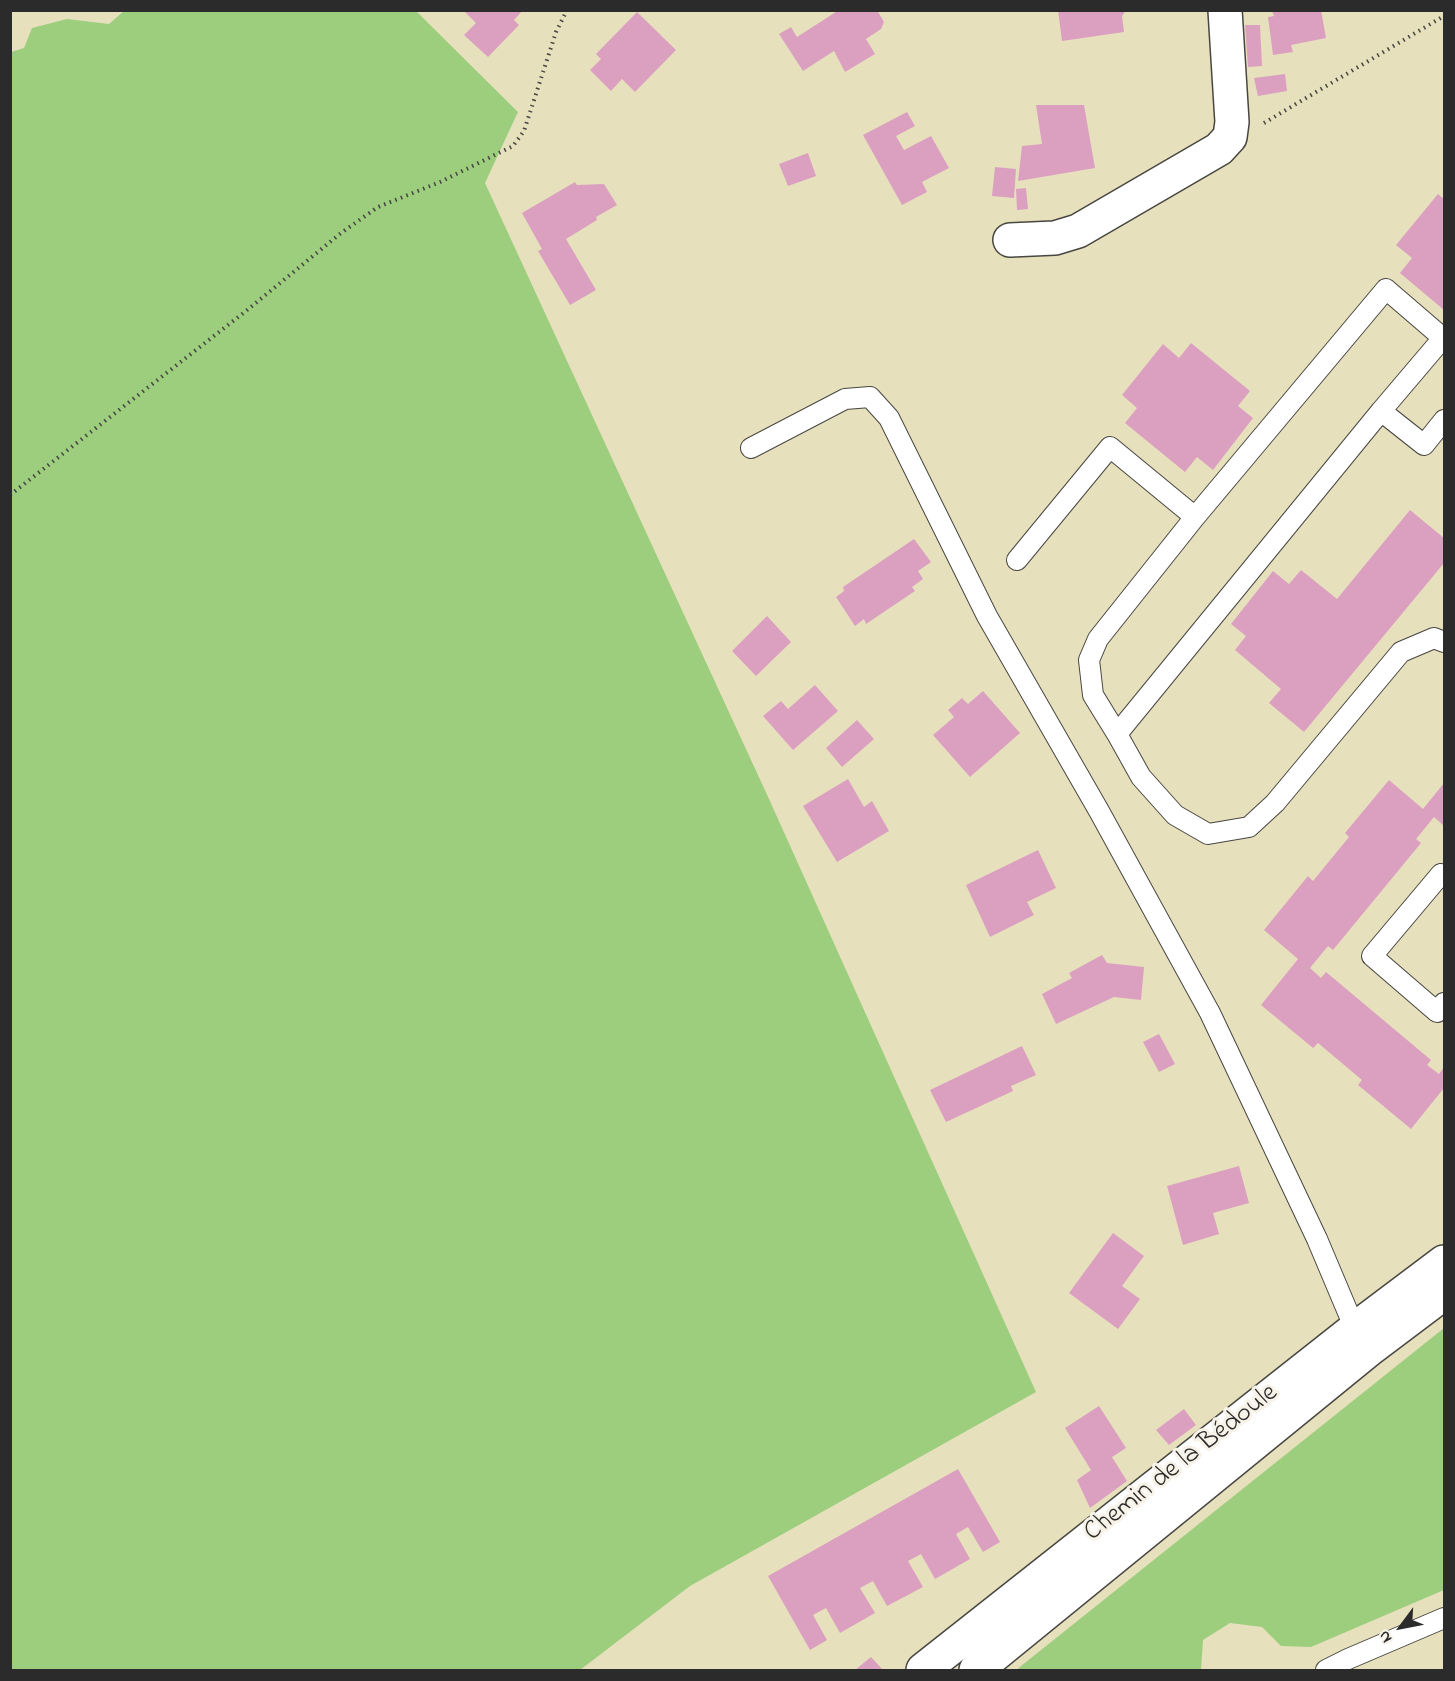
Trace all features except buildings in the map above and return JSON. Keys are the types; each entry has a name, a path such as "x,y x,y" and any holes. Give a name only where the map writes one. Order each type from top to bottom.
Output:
{"street":[{"path":"1010,240 1055,238 1078,231 1219,149 1230,137 1232,123 1225,10"},
{"name":"Chemin de la Bédoule","path":"923,1671 1355,1329 1444,1262"},
{"name":"Chemin de la Bédoule","path":"976,1671 1371,1348 1444,1293"}],"lane":[{"path":"1117,734 1443,338 1386,289 1196,517 1098,639 1089,660 1093,695 1141,777 1174,814 1208,834 1249,827 1275,803 1401,652 1434,638 1444,642"},
{"path":"751,448 845,399 870,397 889,418 987,616 1099,811 1210,1013 1317,1239 1355,1329"},
{"path":"1381,411 1424,445 1444,420"},
{"path":"1017,560 1110,447 1196,517"},
{"path":"1444,876 1442,874 1372,956 1437,1012 1444,1003"},
{"path":"1326,1671 1348,1659 1444,1618"}],"path":[{"path":"10,495 246,311 341,233 378,207 440,182 513,146 524,131 556,32 567,10"},
{"path":"1230,137 1250,131 1444,16"}],"green space":[{"path":"124,11 416,11 518,112 485,183 769,799 1036,1392 690,1586 580,1670 11,1670 11,52 24,48 32,28 67,19 109,24"},
{"path":"1444,1328 1444,1590 1311,1647 1281,1646 1262,1627 1230,1623 1203,1640 1201,1670 1016,1670"}]}
